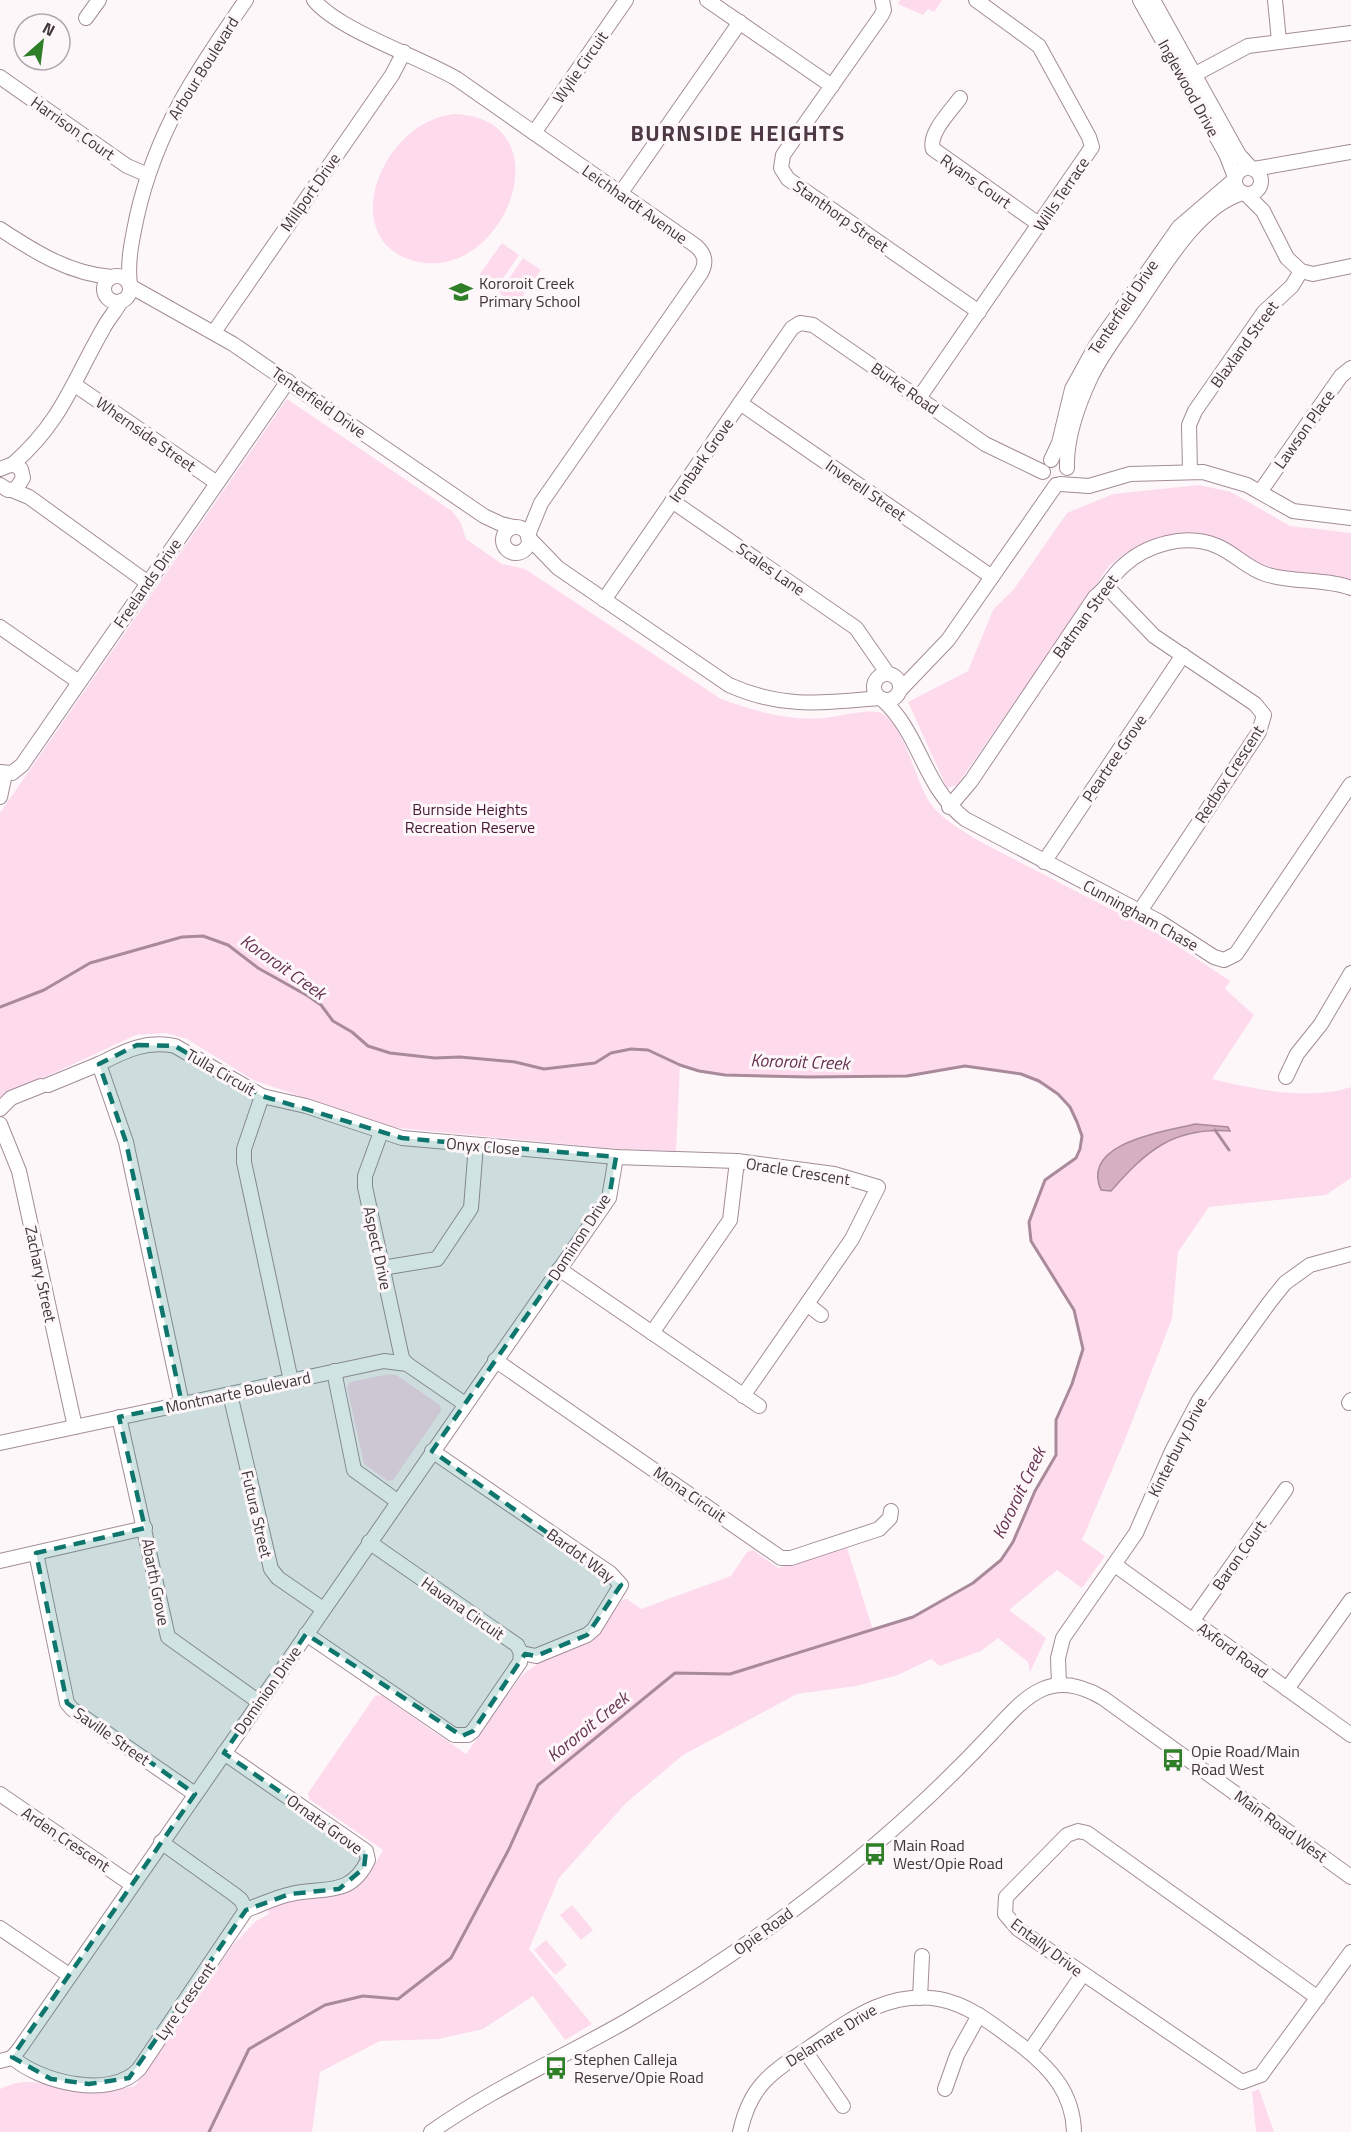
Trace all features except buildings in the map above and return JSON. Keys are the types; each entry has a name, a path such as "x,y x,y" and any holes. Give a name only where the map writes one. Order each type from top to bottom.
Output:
{"street":[{"path":"86,18 99,0"},
{"name":"Arbour Boulevard","path":"132,240 148,175 165,129 188,86 246,0"},
{"path":"314,0 326,12 339,19"},
{"path":"321,0 339,19"},
{"name":"Wylie Circuit","path":"534,133 626,0"},
{"path":"707,0 832,86"},
{"name":"Wills Terrace","path":"919,398 1089,154 1091,142 1039,46 976,0"},
{"name":"Inglewood Drive","path":"1140,0 1239,155 1252,169"},
{"name":"Inglewood Drive","path":"1153,0 1226,154 1235,178"},
{"path":"1275,0 1279,41"},
{"name":"Stanthorp Street","path":"883,1 881,16 783,155 780,165 784,176 979,312"},
{"name":"Leichhardt Avenue","path":"339,19 457,80 696,246 704,255 705,265 522,531"},
{"path":"620,194 740,22"},
{"path":"1189,78 1248,46 1351,33"},
{"name":"Millport Drive","path":"214,332 392,75 404,52"},
{"name":"Harrison Court","path":"0,77 127,166 148,175"},
{"name":"Ryans Court","path":"960,98 931,141 933,149 1040,225"},
{"path":"1351,152 1243,169 1235,178 1237,188 1263,211 1287,258 1301,272 1312,274 1351,266"},
{"path":"1245,193 1256,191 1260,184 1292,162"},
{"path":"1252,169 1260,176 1263,211"},
{"name":"Tenterfield Drive","path":"1037,513 1043,492 1046,467 1059,443 1072,389 1095,346 1179,227 1235,178"},
{"name":"Tenterfield Drive","path":"1068,469 1067,453 1078,411 1100,361 1187,236 1226,201 1245,193"},
{"path":"0,230 73,270 114,301 122,300"},
{"path":"103,329 106,283 113,277 132,240"},
{"path":"11,468 36,444 75,386 103,329 122,300 129,294 128,265 132,240"},
{"path":"73,270 88,275 125,279 130,285"},
{"name":"Blaxland Street","path":"1190,472 1189,425 1191,418 1264,312 1292,286 1301,272"},
{"name":"Tenterfield Drive","path":"130,285 167,308 214,332 466,504 500,524 522,531 558,568 715,677 744,692 791,703 881,699"},
{"name":"Tenterfield Drive","path":"122,300 140,299 167,308"},
{"name":"Burke Road","path":"800,322 813,325 985,444 1009,456 1046,467"},
{"name":"Ironbark Grove","path":"604,600 792,328 800,322"},
{"name":"Lawson Place","path":"1260,492 1341,376 1351,368"},
{"name":"Freelands Drive","path":"3,773 12,773 22,765 288,381"},
{"name":"Whernside Street","path":"75,386 217,483"},
{"name":"Inverell Street","path":"740,403 992,578"},
{"path":"1097,484 1078,478 1059,460 1046,467 1048,483 1058,484 1097,484 1130,474 1190,472 1226,477 1260,492 1293,511 1351,518"},
{"path":"5,490 20,486 11,468"},
{"path":"11,468 50,513"},
{"path":"1058,484 1066,478 1068,469"},
{"name":"Tenterfield Drive","path":"899,692 948,640 1058,484"},
{"path":"5,490 29,497 148,583"},
{"name":"Scales Lane","path":"672,501 850,624 865,641 883,678"},
{"name":"Tenterfield Drive","path":"466,504 504,544"},
{"path":"522,531 527,546 519,552 509,550 504,544 505,533 522,531"},
{"name":"Batman Street","path":"950,807 971,781 1095,597 1108,588 1122,567 1140,555 1164,544 1191,541 1216,546 1264,573 1351,588"},
{"name":"Tenterfield Drive","path":"519,552 558,568"},
{"name":"Redbox Crescent","path":"1108,588 1148,631 1255,704 1263,712 1264,719 1258,732 1140,911"},
{"path":"0,627 79,682"},
{"name":"Peartree Grove","path":"1044,862 1183,655"},
{"name":"Tenterfield Drive","path":"839,702 857,695 883,678 923,664"},
{"path":"883,678 899,681 899,692 893,699 881,699 875,691 883,678"},
{"name":"Cunningham Chase","path":"899,692 905,724 934,786 950,807 983,830 1140,911 1214,957 1224,960 1233,957 1351,784"},
{"name":"Cunningham Chase","path":"881,699 905,724"},
{"path":"0,797 3,773"},
{"path":"1287,1077 1297,1054 1321,1024 1351,973"},
{"name":"Tulla Circuit","path":"0,1109 12,1098 99,1064 137,1045 167,1045 184,1050 262,1096 243,1149 244,1162 291,1381"},
{"path":"99,1064 126,1142 182,1404"},
{"name":"Onyx Close","path":"262,1096 402,1138 616,1156 737,1161"},
{"name":"Zachary Street","path":"0,1124 19,1171 75,1427"},
{"name":"Aspect Drive","path":"381,1132 365,1176 365,1187 402,1358 407,1364"},
{"path":"382,1268 437,1259 471,1208 477,1145"},
{"name":"Dominon Drive","path":"530,1313 609,1198 616,1156"},
{"name":"Oracle Crescent","path":"652,1333 730,1220 737,1161 834,1174 882,1191 852,1239 743,1396"},
{"name":"Kinterbury Drive","path":"1059,1684 1058,1658 1063,1638 1136,1533 1190,1416 1278,1291 1310,1265 1351,1254"},
{"path":"559,1269 759,1406"},
{"path":"807,1305 821,1315"},
{"name":"Dominion Drive","path":"6,2059 69,1975 495,1360 530,1313"},
{"name":"Mona Circuit","path":"495,1360 781,1558 791,1558 879,1529 890,1518 891,1511"},
{"name":"Montmarte Boulevard","path":"0,1443 384,1361 407,1364"},
{"path":"407,1364 465,1404"},
{"path":"334,1371 354,1470 397,1501"},
{"name":"Futura Street","path":"230,1394 271,1569 278,1578 323,1609"},
{"name":"Abarth Grove","path":"119,1417 168,1637 259,1702"},
{"name":"Bardot Way","path":"432,1451 610,1573 621,1585 594,1629 587,1635 536,1656 521,1653"},
{"name":"Baron Court","path":"1193,1620 1286,1490"},
{"path":"0,1561 145,1528"},
{"name":"Havana Circuit","path":"369,1542 517,1645 521,1653"},
{"name":"Saville Street","path":"36,1553 67,1703 195,1794"},
{"name":"Axford Road","path":"1115,1565 1351,1735"},
{"path":"1287,1689 1351,1600"},
{"path":"306,1634 454,1735 462,1736 473,1731 520,1662 521,1653"},
{"name":"Main Road West","path":"1059,1684 1076,1685 1103,1698 1351,1877"},
{"name":"Opie Road","path":"431,2132 478,2101 636,2014 764,1932 892,1829 1026,1699 1041,1689 1059,1684"},
{"name":"Ornata Grove","path":"224,1753 366,1851 368,1860 356,1879 339,1889 290,1894 246,1910"},
{"name":"Arden Crescent","path":"0,1794 131,1884"},
{"name":"Entally Drive","path":"1318,1998 1097,1838 1078,1831 1061,1840 1006,1897 1004,1909 1007,1918 1018,1929 1242,2082 1261,2075 1318,1998 1351,1952"},
{"path":"161,1842 235,1895 241,1900 246,1910"},
{"name":"Lyre Crescent","path":"6,2059 32,2072 70,2083 113,2083 129,2078 139,2069 246,1910"},
{"path":"0,1928 69,1975"},
{"path":"920,1998 922,1956"},
{"path":"1029,2052 1083,1974"},
{"name":"Delamare Drive","path":"740,2132 747,2107 763,2083 805,2050 863,2012 896,1999 920,1998 952,2003 979,2015 1051,2071 1064,2089 1072,2113 1074,2132"},
{"path":"945,2089 957,2055 979,2015"},
{"path":"805,2050 843,2106"}],"highlighted area":[{"path":"137,1045 175,1046 262,1096 402,1138 616,1157 609,1198 432,1451 621,1585 587,1635 536,1656 525,1654 473,1731 462,1736 306,1634 224,1753 366,1851 364,1868 339,1889 290,1894 246,1910 129,2078 89,2084 51,2079 12,2057 195,1794 67,1703 36,1553 145,1528 119,1417 182,1404 126,1142 99,1064"}],"green space":[{"path":"900,0 942,0 934,12 928,9 923,15 898,4"},
{"path":"454,114 488,122 507,140 515,165 512,193 501,220 481,244 456,259 426,263 397,254 380,237 373,214 376,188 386,162 403,140 426,123"},
{"path":"502,243 519,255 495,290 477,278"},
{"path":"523,258 541,270 516,305 499,293"},
{"name":"Burnside Heights Recreation Reserve","path":"287,399 452,511 461,523 466,539 502,564 525,569 721,699 759,711 798,718 824,718 872,712 883,714 891,721 904,742 930,803 945,819 977,840 1163,936 1230,981 1225,989 1254,1015 1212,1079 1281,1092 1317,1093 1351,1087 1351,1178 1326,1195 1209,1207 1178,1252 1172,1319 1124,1442 1082,1540 1105,1556 1082,1588 1057,1570 1009,1610 1046,1638 1030,1672 1028,1662 998,1638 981,1651 940,1666 931,1659 898,1675 856,1686 797,1694 683,1755 626,1803 559,1878 529,1949 592,2024 565,2040 533,1996 483,2029 438,2039 380,2041 320,2072 312,2132 0,2132 0,2089 12,2084 32,2082 71,2090 90,2091 135,2086 233,1945 256,1921 269,1914 267,1908 340,1893 358,1885 366,1878 383,1850 309,1799 308,1793 375,1696 381,1695 466,1754 521,1676 537,1664 596,1637 622,1600 627,1599 641,1609 731,1576 747,1552 753,1550 778,1568 847,1548 873,1630 913,1617 961,1591 1001,1560 1013,1542 1035,1491 1056,1455 1056,1420 1072,1384 1083,1349 1074,1310 1031,1241 1029,1222 1045,1180 1076,1158 1082,1135 1070,1107 1058,1094 1021,1074 965,1066 907,1076 809,1077 725,1075 680,1066 676,1151 618,1149 388,1127 253,1080 187,1039 165,1033 136,1035 0,1098 0,813"},
{"path":"1199,485 1231,492 1290,526 1351,533 1351,584 1275,572 1186,539 1169,537 1151,540 1132,549 1109,566 957,785 947,788 908,702 968,671 993,610 1014,589 1067,513 1113,494"},
{"path":"389,1374 396,1375 440,1405 441,1411 393,1480 388,1481 364,1464 347,1387 350,1382"},
{"path":"572,1905 593,1930 581,1940 560,1915"},
{"path":"546,1940 567,1965 555,1975 534,1950"},
{"path":"1259,2089 1274,2132 1256,2132 1252,2092"}],"shaded area":[{"path":"1195,1124 1228,1127 1230,1131 1192,1133 1162,1144 1136,1164 1111,1191 1101,1190 1098,1174 1103,1161 1114,1150 1147,1136"}],"waterway":[{"name":"Kororoit Creek","path":"0,1007 44,990 90,963 182,937 203,936 228,945 258,968 308,996 321,1005 333,1021 352,1032 368,1046 390,1053 515,1062 544,1069 595,1063 611,1053 631,1049 648,1050 699,1071 725,1075 809,1077 907,1076 965,1066 1021,1074 1039,1081 1058,1094 1070,1107 1082,1136 1076,1158 1045,1180 1029,1222 1031,1241 1074,1310 1083,1349 1072,1384 1056,1420 1056,1455 1035,1491 1013,1542 1001,1560 973,1583 913,1617 730,1674 675,1673 538,1785 509,1849 451,1958 398,1999 363,1996 325,2005 249,2049 209,2132"},
{"path":"1215,1130 1229,1150"}],"place":[{"name":"Kororoit Creek Primary School","path":"461,292"},
{"name":"Opie Road/Main Road West","path":"1173,1760"},
{"name":"Main Road West/Opie Road","path":"875,1854"},
{"name":"Stephen Calleja Reserve/Opie Road","path":"556,2068"}],"district":[{"name":"BURNSIDE HEIGHTS","path":"738,133"}]}
